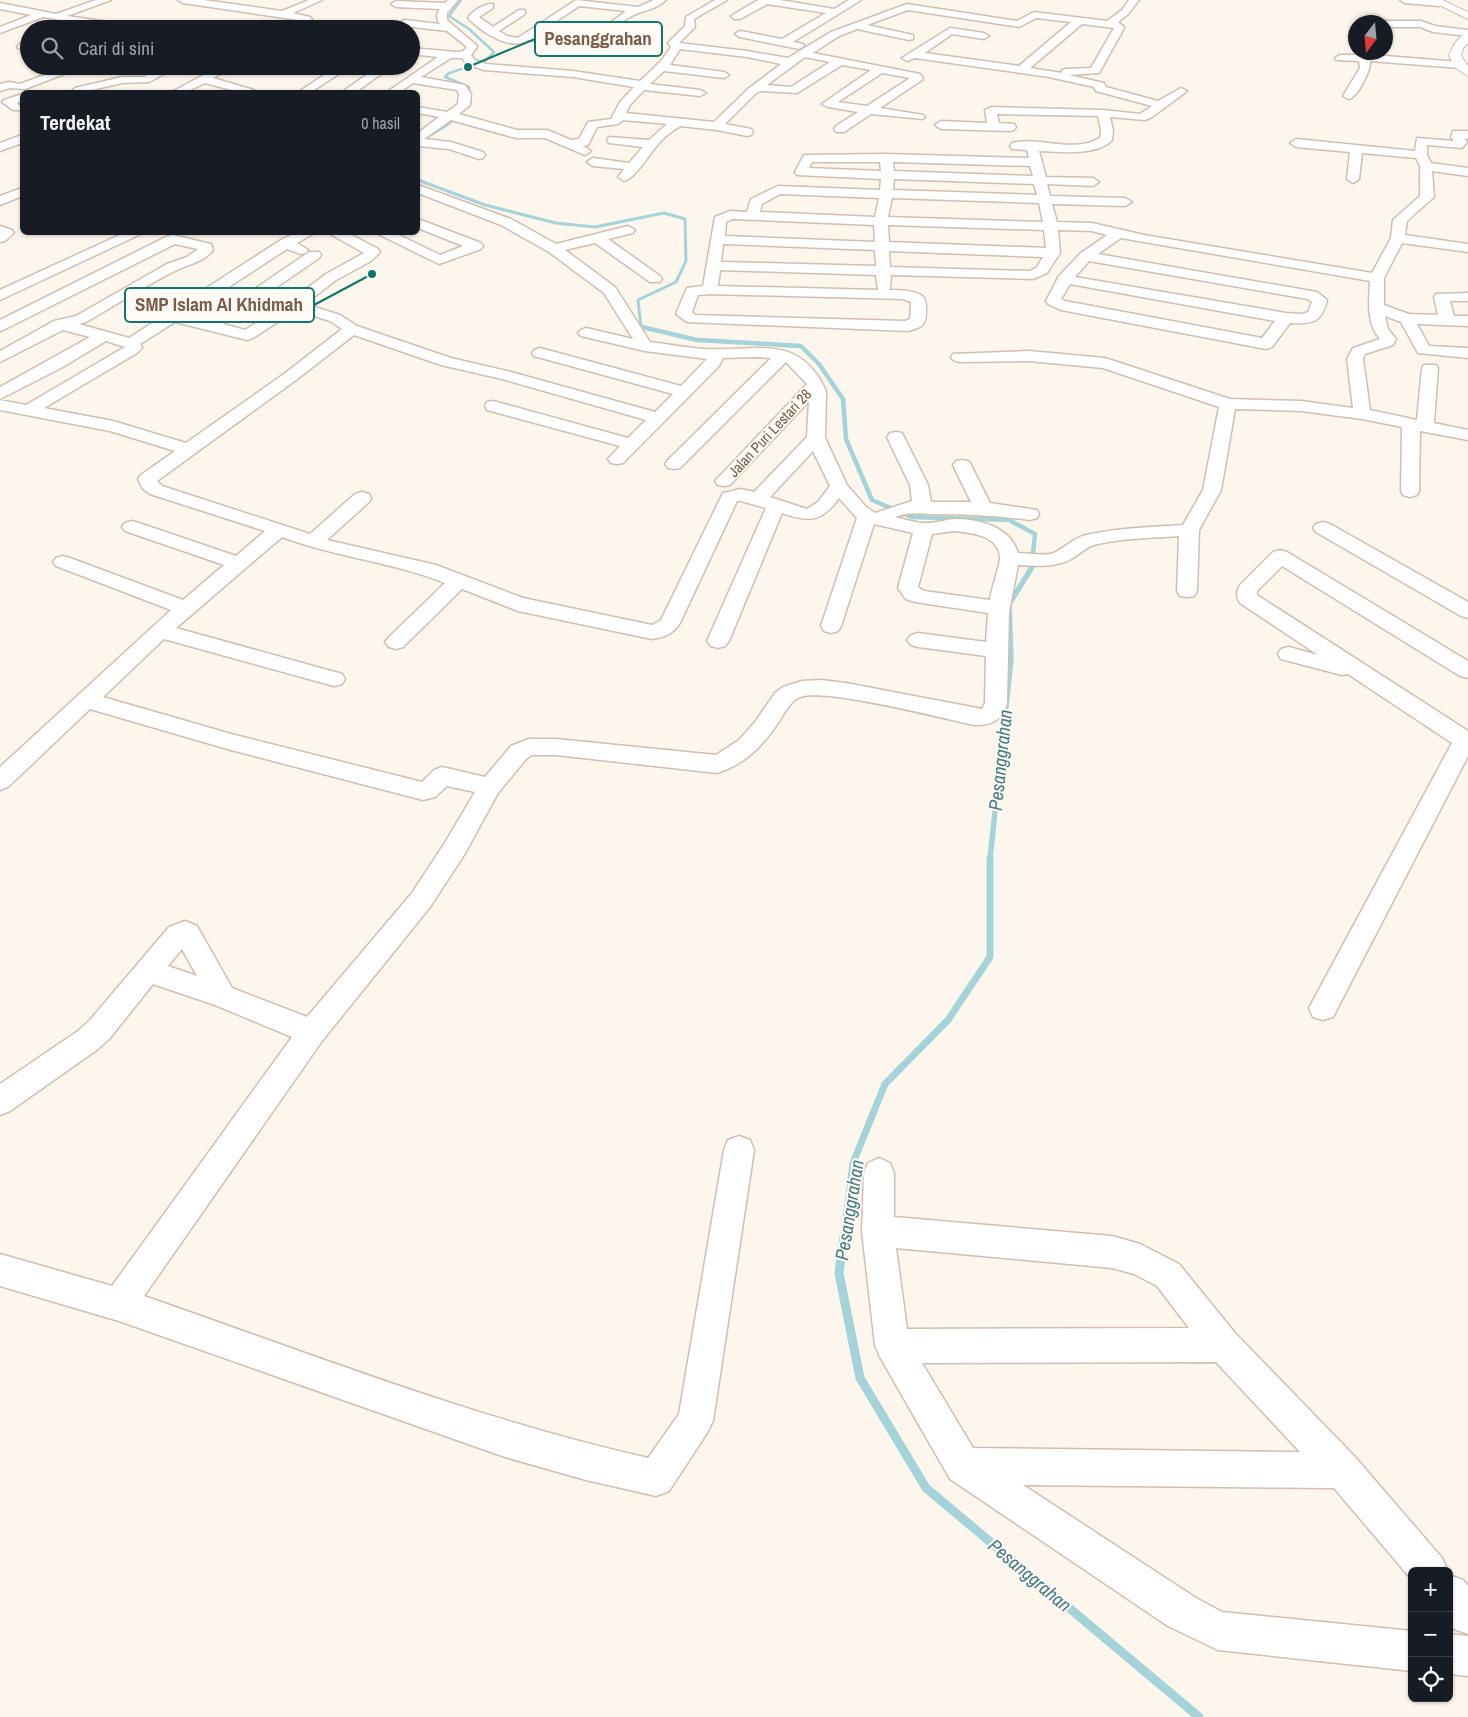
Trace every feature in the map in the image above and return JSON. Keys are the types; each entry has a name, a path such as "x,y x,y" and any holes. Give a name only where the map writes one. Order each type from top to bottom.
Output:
{"street":[{"path":"0,6 15,0"},
{"path":"55,17 106,0"},
{"path":"184,0 283,14 307,19 305,20"},
{"path":"283,14 317,0"},
{"path":"722,0 690,17 690,27 673,43 677,46 747,54 790,62"},
{"path":"753,20 736,17 765,0 854,12"},
{"path":"784,15 811,0"},
{"path":"783,43 837,11 861,0"},
{"path":"1405,0 1436,1 1468,16"},
{"path":"490,6 473,18 504,39 520,41 580,1 643,10"},
{"path":"396,4 449,3"},
{"path":"449,3 442,13 442,20 470,42 472,61"},
{"path":"527,37 585,44 592,43 606,32 614,19 664,4"},
{"path":"0,6 78,20"},
{"path":"204,14 222,6"},
{"path":"717,126 757,87 790,62 825,42 835,34 907,7 1019,24 1034,15 1112,23 1119,27 1095,71 1049,74"},
{"path":"1112,23 1129,7"},
{"path":"1455,10 1468,10"},
{"path":"493,31 522,12"},
{"path":"29,20 43,14"},
{"path":"562,14 581,16"},
{"path":"1021,70 1080,20"},
{"path":"0,32 20,24"},
{"path":"1393,24 1421,24 1432,29 1468,34 1454,56 1464,69"},
{"path":"420,25 450,28"},
{"path":"545,25 563,27"},
{"path":"856,26 909,37"},
{"path":"787,27 804,30"},
{"path":"589,30 606,32"},
{"path":"919,117 831,105 828,103 950,31 992,37"},
{"path":"0,32 20,39"},
{"path":"740,34 783,43 840,62 918,78 840,129"},
{"path":"450,40 470,42"},
{"path":"10,42 20,42"},
{"path":"825,42 844,45"},
{"path":"570,144 584,142 592,124 614,122 620,116 620,111 641,86 662,67 677,46"},
{"path":"1405,47 1407,62"},
{"path":"420,52 450,54 472,61 700,93"},
{"path":"420,74 450,54"},
{"path":"734,63 747,54"},
{"path":"907,56 1049,74 1100,86 1100,88 1160,105"},
{"path":"1340,58 1348,58"},
{"path":"1348,96 1365,68 1364,60"},
{"path":"1386,60 1464,69"},
{"path":"757,87 793,91 840,62"},
{"path":"662,67 724,75"},
{"path":"988,76 1004,68"},
{"path":"0,88 9,85 21,87 55,75"},
{"path":"43,90 96,75"},
{"path":"108,75 110,88"},
{"path":"110,88 124,80 145,80 155,75"},
{"path":"182,90 212,75"},
{"path":"308,90 332,75"},
{"path":"352,90 374,75"},
{"path":"396,90 418,75"},
{"path":"204,79 243,90"},
{"path":"412,79 462,87 465,94 464,105 453,116 420,137"},
{"path":"447,84 423,103 453,116 516,134 547,134 585,151"},
{"path":"79,90 124,87 140,90"},
{"path":"991,110 1103,113 1141,118 1148,116 1180,91"},
{"path":"991,110 1012,97"},
{"path":"17,108 8,102 20,98"},
{"path":"991,110 994,127"},
{"path":"1004,146 1081,148 1095,146 1106,140 1102,130 1103,113"},
{"path":"620,116 717,126 747,132"},
{"path":"624,177 658,137 677,122"},
{"path":"940,125 1022,128"},
{"path":"1362,414 1354,363 1356,354 1364,348 1383,344 1388,339 1380,330 1376,307 1376,278 1398,238 1400,220 1427,198 1421,141 1458,145 1462,142 1457,136 1458,134 1468,135"},
{"path":"0,147 20,140"},
{"path":"613,140 652,144"},
{"path":"420,142 450,146 479,155"},
{"path":"899,143 901,158"},
{"path":"1296,143 1356,149 1423,160 1468,172"},
{"path":"752,216 756,202 778,190 802,172 811,144"},
{"path":"714,266 1033,275 1042,270 1053,253 1051,226 1032,146"},
{"path":"1354,179 1356,149"},
{"path":"808,158 855,154 886,158 1036,162"},
{"path":"882,326 884,272 881,221 888,175 886,158"},
{"path":"593,162 634,167"},
{"path":"802,172 1094,182"},
{"path":"420,190 506,222 554,249 610,290 645,346"},
{"path":"778,190 1125,202"},
{"path":"0,203 20,193"},
{"path":"0,203 14,209"},
{"path":"710,290 722,218 730,216 1097,227 1176,244 1376,278"},
{"path":"420,224 493,253"},
{"path":"0,230 7,233 0,238"},
{"path":"554,249 628,230"},
{"path":"1115,232 1078,262 1064,279 1053,301 1266,344 1286,318"},
{"path":"0,296 131,235"},
{"path":"0,305 60,325 131,343 286,243 303,235"},
{"path":"173,317 247,335 373,252 340,235"},
{"path":"387,235 439,260 476,246"},
{"path":"597,238 656,279"},
{"path":"1398,238 1468,248"},
{"path":"0,326 173,239 206,247 206,250 192,260 172,267 81,319 60,325 0,357"},
{"path":"717,240 1053,253"},
{"path":"286,243 314,256 348,267"},
{"path":"211,326 314,256"},
{"path":"1064,279 1286,318 1301,319 1314,316 1317,313 1319,298 1086,256"},
{"path":"692,291 884,295 905,295 918,300 918,321 908,326 882,326 692,319 684,314 692,291"},
{"path":"1447,320 1441,297 1468,297"},
{"path":"294,305 335,318 352,329 447,362 504,375 658,418"},
{"path":"1376,307 1407,318 1468,321"},
{"path":"1407,318 1424,350 1468,353"},
{"path":"352,329 283,382 147,479 149,485 156,490 280,529 313,542 429,569 518,604 652,632 660,632 666,629 670,623 730,497 741,495 804,515 815,514 821,511 838,486"},
{"path":"586,333 645,346 690,353 762,352 791,358 816,384 818,391 816,438 838,486 851,503 879,516 924,529 954,525 984,528 1001,539 1017,560 1048,560 1063,556 1085,541 1098,537 1138,532 1190,530"},
{"path":"0,394 55,365 103,336"},
{"path":"27,411 131,350 134,348 131,343"},
{"path":"540,353 685,392"},
{"path":"617,458 685,392 712,363 717,353"},
{"path":"674,464 783,355"},
{"path":"959,357 1029,356 1105,363 1228,404 1291,406 1362,414 1468,435"},
{"path":"1410,491 1418,425 1430,368"},
{"name":"Jalan Puri Lestari 28","path":"724,481 816,384"},
{"path":"1186,592 1190,530 1212,490 1228,404"},
{"path":"0,405 113,426 187,449"},
{"path":"493,406 631,444"},
{"path":"896,437 919,485 922,505"},
{"path":"718,641 767,502 816,438"},
{"path":"962,465 983,508"},
{"path":"313,542 362,498"},
{"path":"879,516 922,505 930,508 983,508 1030,514"},
{"path":"831,626 879,516"},
{"path":"132,527 237,563"},
{"path":"1323,528 1468,611"},
{"path":"0,781 160,631 237,563 280,529"},
{"path":"924,529 908,588 912,594 998,608"},
{"path":"1323,1008 1466,741 1247,598 1248,590 1280,556 1468,671"},
{"path":"119,1304 312,1032 421,900 455,848 490,787 519,752 529,747 556,747 717,764 729,761 741,754 784,698 792,692 802,689 821,688 846,691 986,718 994,712 996,703 998,608 1004,575 1017,560"},
{"path":"63,562 186,610"},
{"path":"396,642 460,580"},
{"path":"160,631 334,678"},
{"path":"918,640 997,650"},
{"path":"1289,654 1366,675"},
{"path":"86,700 231,742 422,791 427,791 442,776 490,787"},
{"path":"0,1101 88,1040 100,1029 178,935 185,932 188,934 222,996"},
{"path":"148,971 222,996 312,1032"},
{"path":"0,1270 119,1304 505,1439 586,1462 656,1478 695,1420 739,1150"},
{"path":"879,1173 878,1231 892,1345 963,1466 1182,1612 1218,1630 1249,1636 1408,1651"},
{"path":"878,1231 1112,1252 1140,1260 1168,1275 1223,1345 1342,1470 1427,1567"},
{"path":"892,1345 941,1347 1223,1345"},
{"path":"963,1466 1342,1470"},
{"path":"1453,1599 1468,1616"},
{"path":"1453,1654 1468,1656"}],"waterway":[{"name":"Pesanggrahan","path":"420,142 452,122 465,107 469,87 445,77 449,73 484,62 494,52 469,29 449,16 461,0"},
{"name":"Pesanggrahan","path":"420,181 485,205 556,223 595,227 664,213 685,219 686,261 676,282 638,300 641,327 648,329"},
{"name":"Pesanggrahan","path":"642,327 697,340 801,346 819,364 843,399 846,439 872,500 912,517 1009,520 1035,534 1032,562"},
{"name":"Pesanggrahan","path":"990,859 1011,659 1009,604 1031,569 1032,561"},
{"name":"Pesanggrahan","path":"844,1237 853,1163 885,1084 948,1020 990,957 990,859"},
{"name":"Pesanggrahan","path":"844,1236 839,1273 860,1378 926,1488 1199,1717"}],"place":[{"name":"Pesanggrahan","path":"468,67"},
{"name":"SMP Islam Al Khidmah","path":"372,274"}]}
